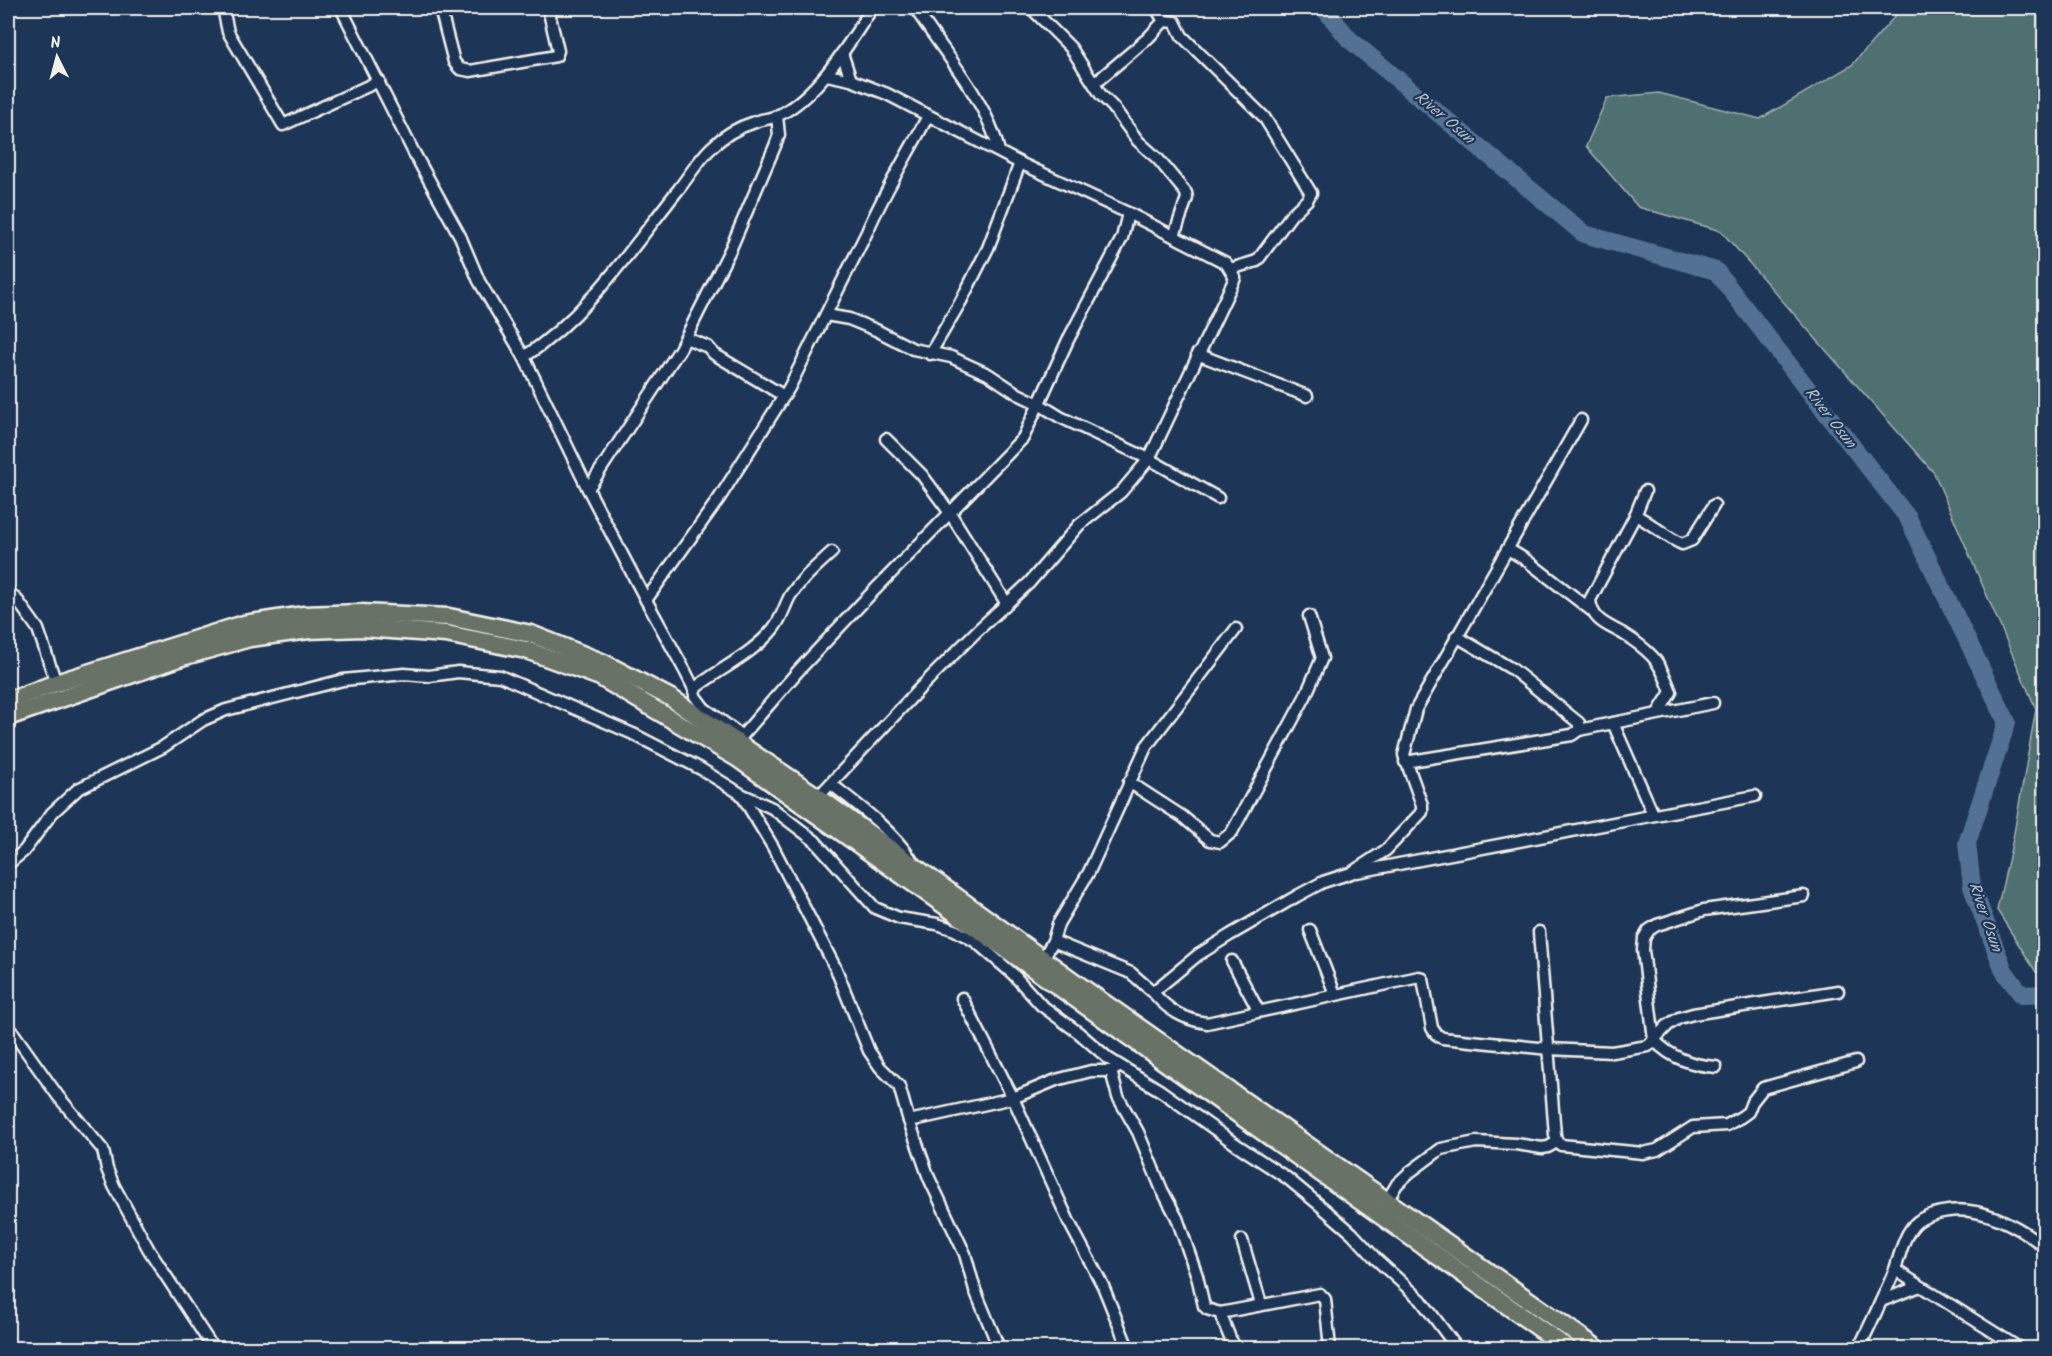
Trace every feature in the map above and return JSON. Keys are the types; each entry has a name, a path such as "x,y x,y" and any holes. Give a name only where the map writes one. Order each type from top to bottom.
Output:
{"highway":[{"path":"8,701 56,683 244,624 316,614 361,613 449,617 531,634 604,663 671,698 740,740 916,868 1039,965 1567,1348"},
{"path":"8,717 182,657 250,638 309,630 363,628 446,634 526,650 600,677 737,758 1387,1201 1597,1348"}],"street":[{"path":"223,8 228,32 283,125 379,81"},
{"path":"341,8 413,151 460,236 479,281 524,357 588,489 694,689 695,696 699,703 740,740 798,671 1023,438 1068,340 1122,238 1128,213"},
{"path":"440,8 454,62 460,69 470,71 556,56 558,51 548,8"},
{"path":"524,357 548,342 593,296 712,147 731,131 777,116 809,94 826,75 872,8"},
{"path":"915,8 969,86 996,136 999,151"},
{"path":"1031,8 1071,48 1101,95 1113,107 1138,141 1158,159 1186,193 1187,198 1174,236"},
{"path":"1156,8 1164,21"},
{"path":"1095,83 1148,38 1164,21"},
{"path":"1164,21 1175,22 1182,36 1264,117 1311,193 1292,214 1257,261 1230,269"},
{"path":"842,53 851,80"},
{"path":"818,797 922,686 1029,583 1078,525 1121,492 1149,459 1235,278 1226,262 1128,213 1020,163 887,94 851,80 826,75"},
{"path":"588,489 686,338 731,248 775,146 778,135 777,116"},
{"path":"646,600 720,497 784,396 878,207 928,116"},
{"path":"930,354 988,248 1020,163"},
{"path":"826,315 849,319 892,337 913,349 951,357 988,374 1060,417 1149,459 1218,498"},
{"path":"686,338 708,347 714,354 784,396"},
{"path":"1197,354 1307,396"},
{"path":"1351,873 1386,850 1422,812 1422,806 1406,762 1404,748 1416,709 1581,420"},
{"path":"886,439 922,475 950,513 1007,604"},
{"path":"1591,610 1590,600 1635,515 1645,490"},
{"path":"1635,515 1682,544 1692,540 1714,505"},
{"path":"1508,549 1591,610 1605,626 1624,634 1653,656 1671,692 1658,713"},
{"path":"694,689 772,631 784,614 790,597 808,575 832,552"},
{"path":"8,591 38,629 56,683"},
{"path":"1130,782 1183,817 1210,840 1220,842 1232,831 1305,697 1322,658 1309,616"},
{"path":"1027,989 1053,941 1058,924 1089,872 1146,747 1236,629"},
{"path":"1456,636 1512,669 1578,723 1579,730"},
{"path":"8,864 24,851 52,813 78,789 163,747 203,720 226,710 283,694 371,676 404,674 429,676 458,672 500,676 633,734 701,769 741,794 772,808 815,841 874,908 899,918 938,924 955,930 976,942 1041,1005 1109,1059 1287,1178 1313,1199 1352,1233 1376,1259 1421,1300 1458,1348"},
{"path":"1406,762 1572,735 1579,730 1713,703"},
{"path":"1613,723 1653,814"},
{"path":"831,783 872,816 901,844 916,868"},
{"path":"741,794 773,847 836,969 869,1051 880,1067 899,1086 929,1178 965,1254 975,1290 999,1348"},
{"path":"1153,992 1198,955 1323,882 1351,873 1755,796"},
{"path":"1386,850 1390,866"},
{"path":"1716,1067 1689,1063 1673,1056 1654,1040 1643,950 1644,938 1649,930 1657,925 1704,910 1803,896"},
{"path":"1310,930 1335,994"},
{"path":"1539,932 1557,1142"},
{"path":"1053,941 1131,973 1170,1010 1194,1021 1207,1023 1258,1010 1419,977 1423,979 1432,1028 1442,1038 1549,1049 1612,1052 1642,1048 1648,1046 1678,1018 1838,991"},
{"path":"1232,960 1258,1010"},
{"path":"962,998 1013,1098 1070,1222 1103,1286 1128,1348"},
{"path":"8,1028 58,1096 103,1150 114,1186 149,1250 213,1348"},
{"path":"1557,1142 1561,1145 1629,1152 1642,1153 1658,1150 1693,1127 1726,1125 1741,1117 1748,1112 1752,1102 1763,1088 1856,1062"},
{"path":"909,1121 1013,1098 1056,1080 1091,1071 1111,1071 1122,1066"},
{"path":"1111,1071 1118,1097 1138,1132 1177,1218 1197,1276 1204,1306 1220,1313 1320,1294 1325,1299 1330,1348"},
{"path":"1387,1201 1397,1184 1441,1149 1476,1142 1542,1148 1557,1142"},
{"path":"1859,1348 1895,1270 1906,1238 1916,1222 1930,1214 1957,1209 1973,1210 2012,1225 2044,1246"},
{"path":"1242,1240 1261,1304"},
{"path":"1895,1270 2019,1348"},
{"path":"1881,1301 1920,1286"},
{"path":"1220,1313 1234,1348"}],"green space":[{"path":"1902,8 2044,8 2044,971 2036,972 1997,910 2013,839 2036,709 1934,473 1721,231 1638,207 1586,146 1607,98 1659,93 1760,119 1852,65"}],"waterway":[{"name":"River Osun","path":"1324,8 1349,39 1584,234 1716,271 1908,518 2007,722 1967,843 1972,887 2004,971 2022,995 2044,994"}]}
